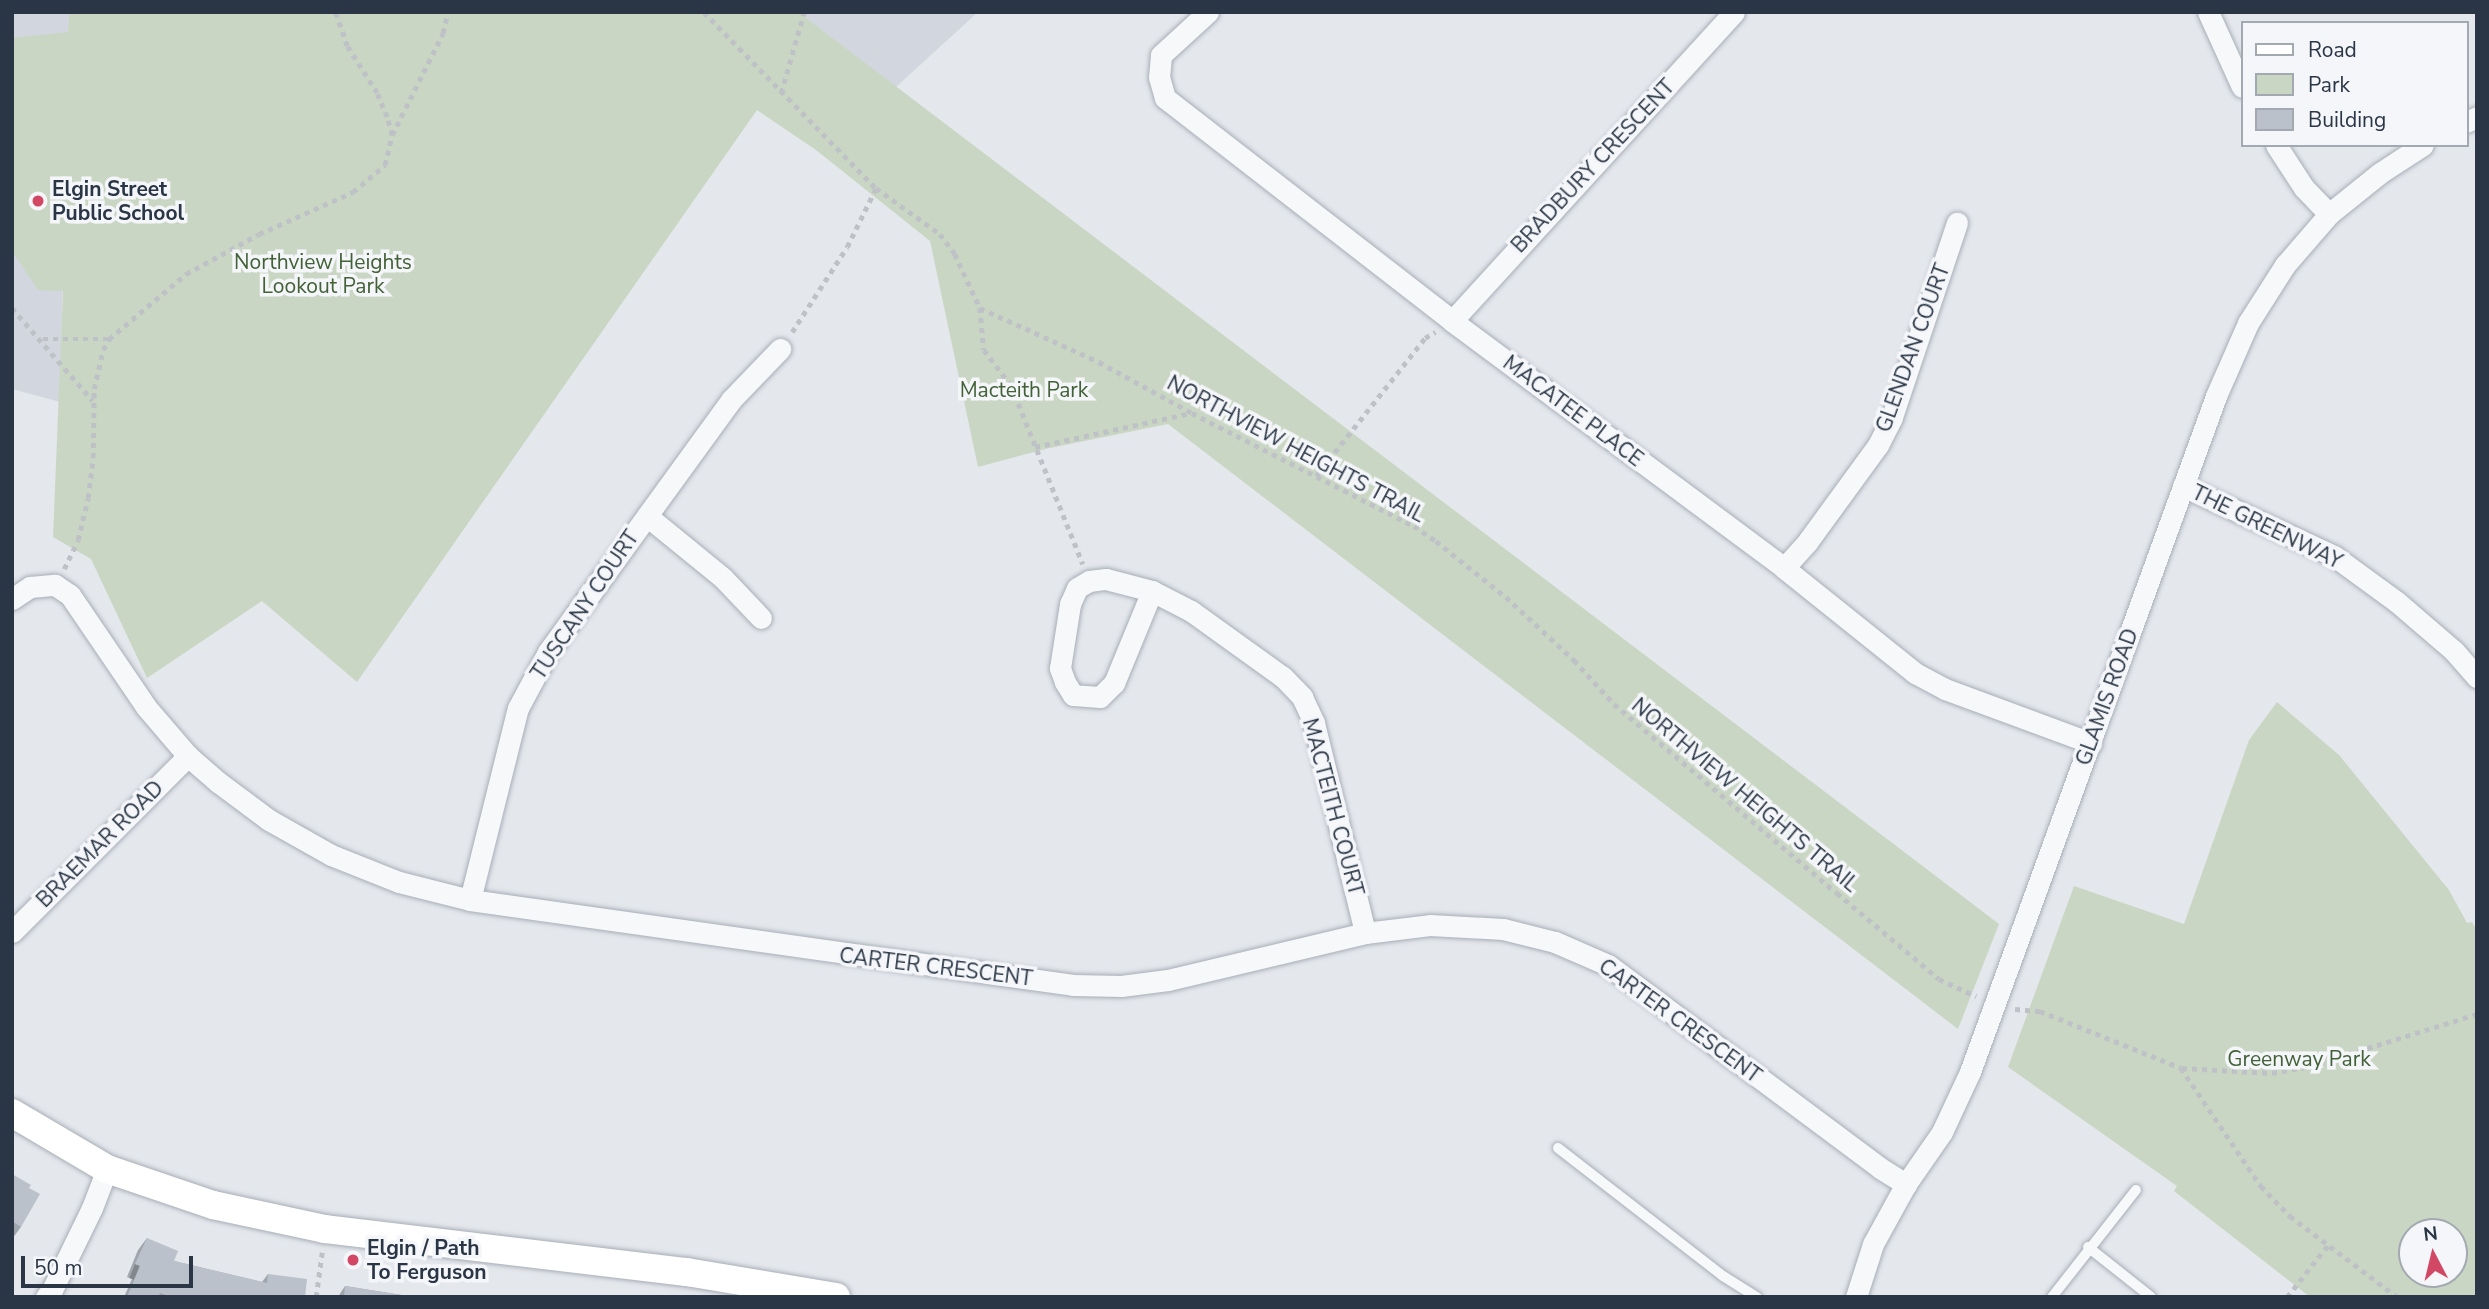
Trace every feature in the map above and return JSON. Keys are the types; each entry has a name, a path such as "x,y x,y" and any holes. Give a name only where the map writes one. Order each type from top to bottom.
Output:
{"street":[{"name":"MACATEE PLACE","path":"1208,12 1161,55 1159,77 1165,98 1452,321 1784,568 1915,673 1945,689 2091,743"},
{"name":"BRADBURY CRESCENT","path":"1452,321 1734,12"},
{"path":"2208,12 2240,83"},
{"path":"2277,147 2304,188 2329,214"},
{"name":"GLAMIS ROAD","path":"1856,1297 1873,1244 1906,1184 1942,1132 1970,1072 2216,396 2248,323 2285,265 2329,214 2380,173 2420,147"},
{"name":"GLENDAN COURT","path":"1784,568 1808,541 1878,445 1892,417 1957,223"},
{"name":"TUSCANY COURT","path":"470,900 518,708 548,652 731,400 780,349"},
{"name":"THE GREENWAY","path":"2183,486 2334,556 2397,603 2454,651 2477,677"},
{"path":"647,516 723,578 761,618"},
{"name":"MACTEITH COURT","path":"1089,581 1106,579 1153,591 1191,611 1253,654 1302,696 1314,723 1366,933"},
{"path":"1089,581 1077,587 1070,604 1060,668 1073,695 1100,697 1114,683 1153,591"},
{"path":"12,599 30,587 55,586"},
{"name":"CARTER CRESCENT","path":"55,586 69,594 146,707 188,756 269,820 331,855 399,882 470,900 1073,985 1121,986 1168,980 1366,933 1430,925 1503,929 1555,942 1608,965 1880,1168 1906,1184"},
{"name":"BRAEMAR ROAD","path":"12,932 188,756"},
{"path":"12,1113 107,1169 213,1205 324,1228 687,1272 836,1297"},
{"path":"46,1297 52,1290 92,1208 107,1169"}],"lane":[{"path":"1558,1148 1723,1276 1758,1297"},
{"path":"2052,1297 2088,1247 2136,1190"},
{"path":"2088,1247 2151,1297"}],"path":[{"path":"335,12 347,47 381,101 393,135"},
{"path":"55,586 78,540 88,498 93,458 94,402 103,350 109,339 186,274 259,234 353,192 385,165 393,135 443,33 448,12"},
{"path":"704,12 876,188 940,234 955,254 980,308 984,350 1011,385 1089,581"},
{"path":"781,93 804,12"},
{"path":"780,349 847,247 876,188"},
{"path":"12,307 94,402"},
{"name":"NORTHVIEW HEIGHTS TRAIL","path":"980,308 1099,362 1192,413 1414,526 1436,541 1515,606 1574,660 1614,704 1929,971 1940,979 1982,998"},
{"path":"1316,476 1426,338 1452,321"},
{"path":"42,339 109,339"},
{"path":"1035,447 1192,413"},
{"path":"2010,1007 2021,1011 2040,1011 2181,1068 2272,1073 2310,1066 2477,1014"},
{"path":"2181,1068 2261,1185 2290,1216 2397,1297"},
{"path":"316,1297 324,1228"},
{"path":"2287,1297 2328,1245"}],"shaded area":[{"name":"Elgin Street Public School","path":"12,12 69,12 60,402 12,389"},
{"path":"798,12 978,12 895,88"}],"green space":[{"name":"Northview Heights Lookout Park","path":"69,12 798,12 1999,924 1958,1029 1168,424 1045,449 978,467 930,241 816,150 757,110 357,682 262,601 147,678 91,559 53,537 63,291 38,290 12,251 12,38 68,32"},
{"name":"Greenway Park","path":"2277,702 2339,755 2449,890 2467,923 2472,922 2477,931 2477,1297 2310,1297 2174,1191 2177,1186 2008,1067 2074,886 2184,924 2249,740"}],"building":[{"path":"12,1174 40,1194 21,1227 12,1221"},
{"path":"147,1238 178,1251 174,1261 267,1283 268,1274 307,1279 305,1297 172,1297 160,1293 158,1297 127,1297 140,1266 135,1264"},
{"path":"345,1286 414,1297 344,1297"}],"place":[{"name":"Elgin Street Public School","path":"38,201"},
{"name":"Elgin / Path To Ferguson","path":"353,1260"}],"park label":[{"name":"Macteith Park","path":"1024,390"}]}
